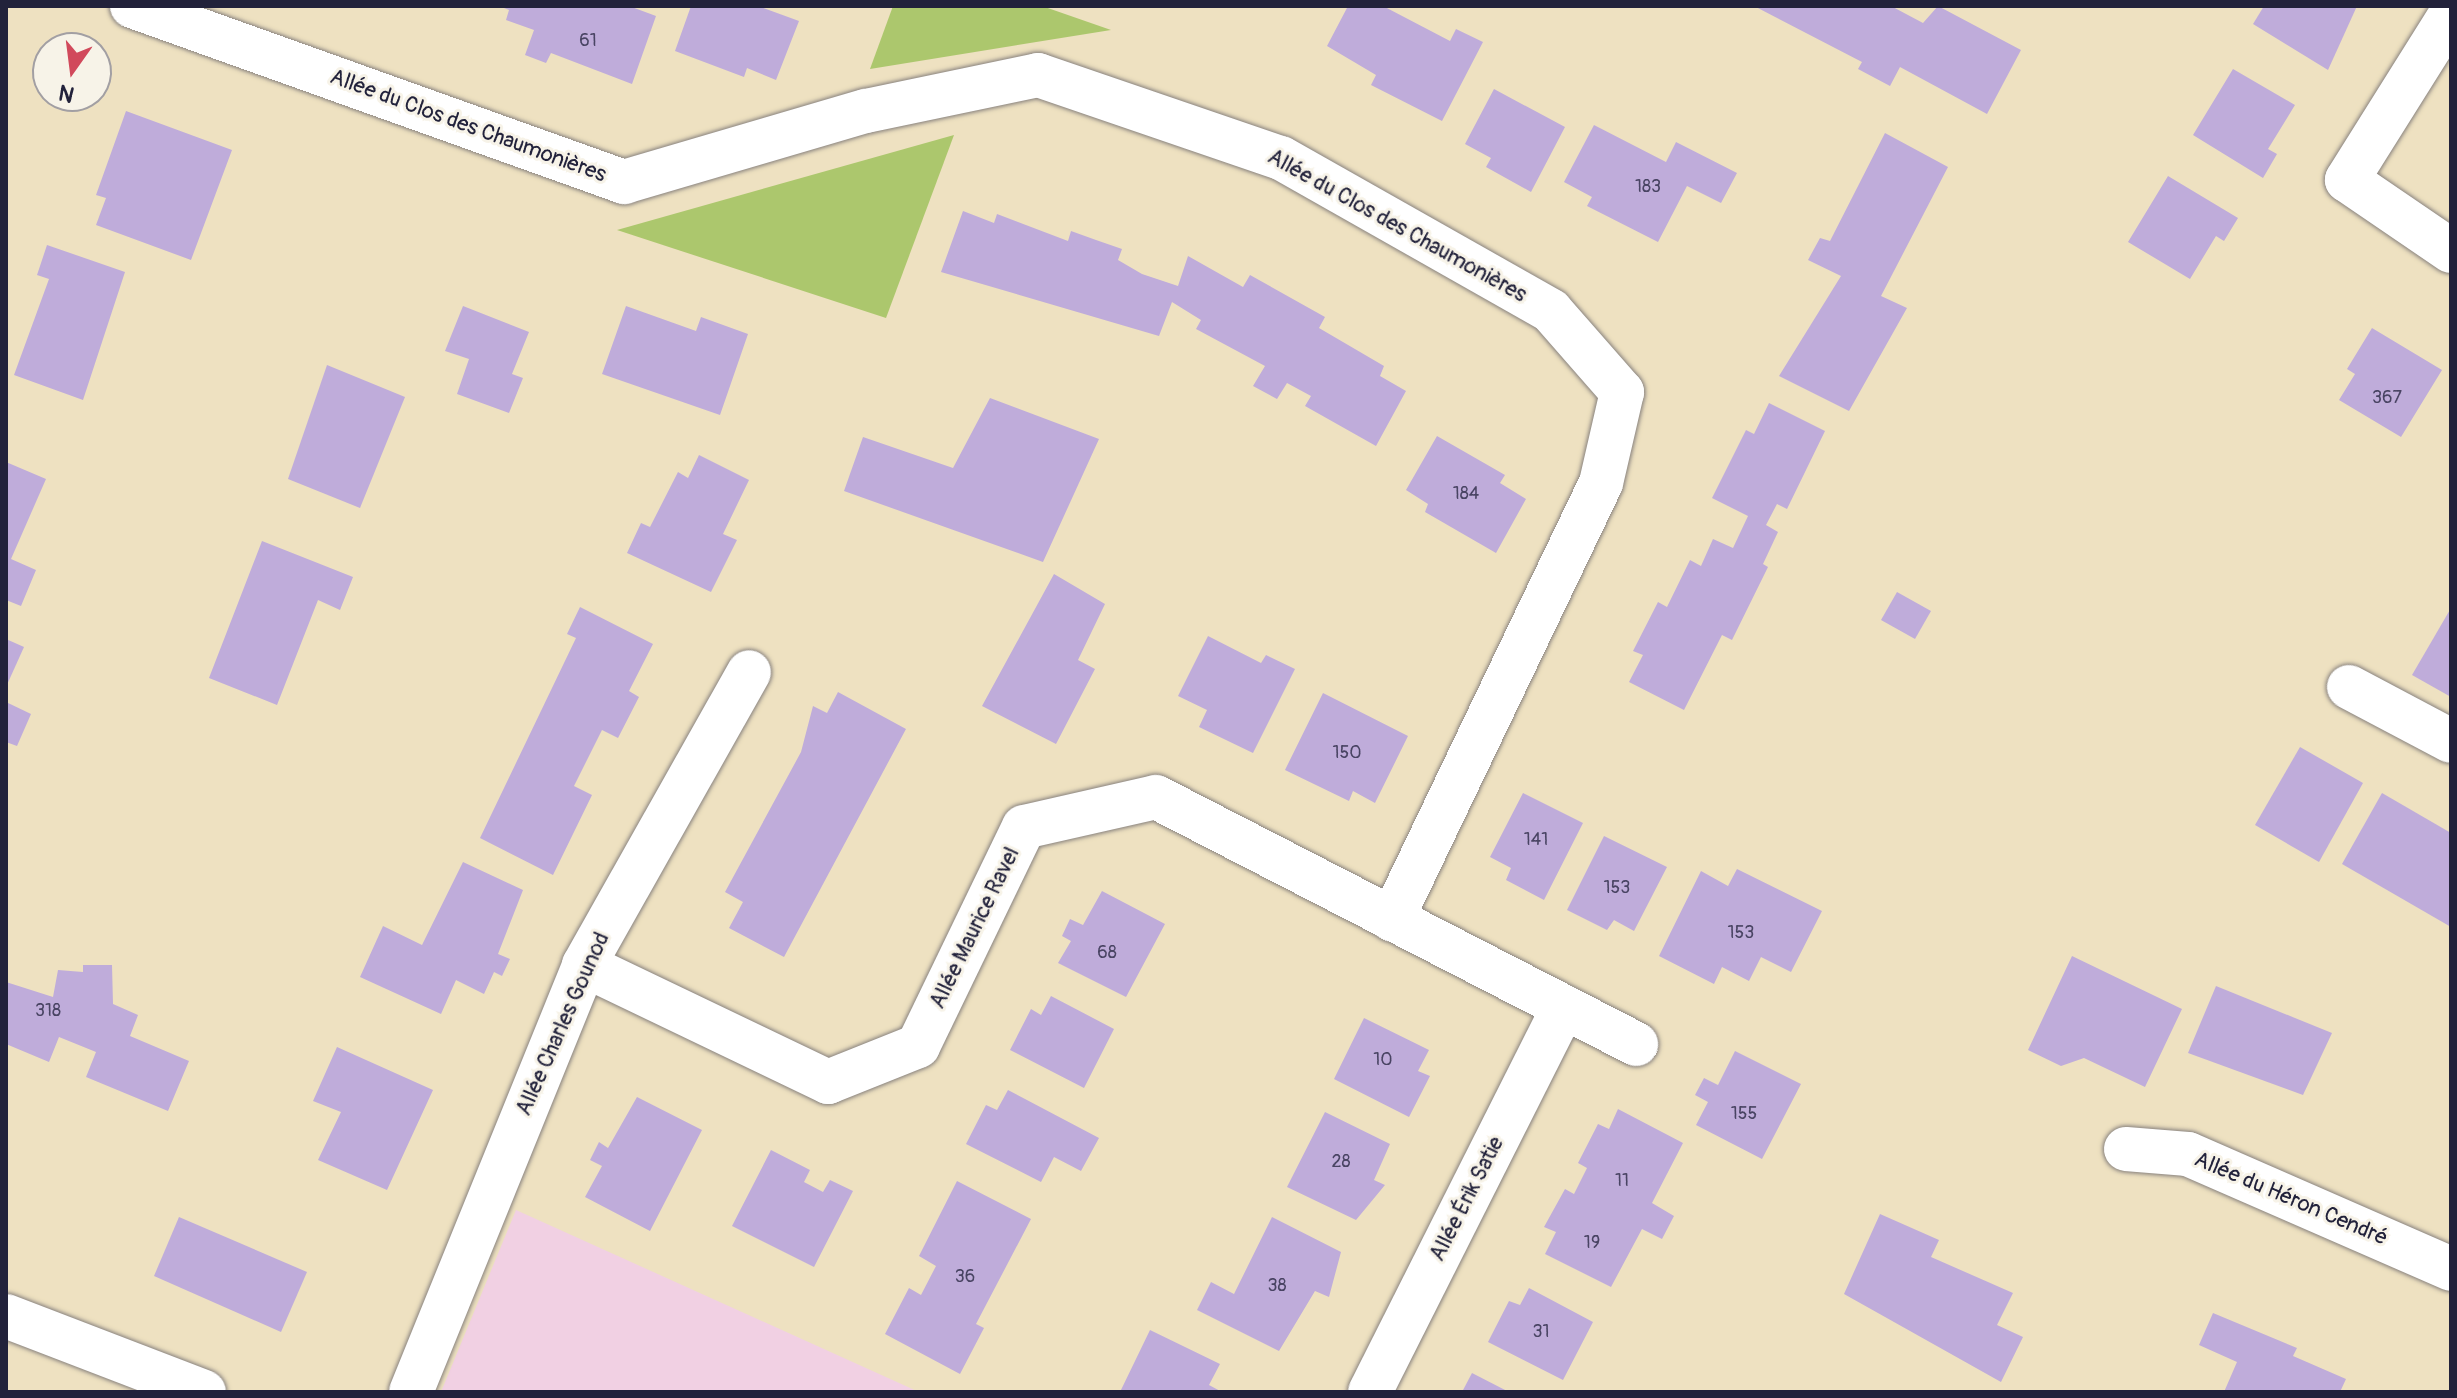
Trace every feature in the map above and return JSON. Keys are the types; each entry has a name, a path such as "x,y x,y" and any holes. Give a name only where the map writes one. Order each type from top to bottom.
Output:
{"street":[{"name":"Allée du Clos des Chaumonières","path":"132,6 624,182 866,111 1038,75 1281,158 1551,311 1622,392 1601,483 1392,919"},
{"path":"2451,14 2347,180 2451,251"},
{"name":"Allée Charles Gounod","path":"411,1392 584,965 749,672"},
{"path":"2349,687 2451,741"},
{"name":"Allée Maurice Ravel","path":"584,965 828,1082 918,1046 1024,827 1156,797 1636,1044"},
{"name":"Allée Érik Satie","path":"1370,1392 1564,1007"},
{"name":"Allée du Héron Cendré","path":"2126,1149 2188,1154 2451,1269"},
{"path":"6,1316 204,1392"}],"shaded area":[{"path":"516,1210 919,1392 441,1392"}],"green space":[{"path":"893,6 1042,6 1111,30 870,69"},
{"path":"954,135 886,318 617,230"}],"building":[{"path":"499,6 629,6 656,16 632,84 551,53 546,63 525,55 534,30 506,20 509,10"},
{"path":"691,6 758,6 799,21 776,80 747,68 744,77 675,51"},
{"path":"1348,6 1383,6 1450,41 1456,29 1483,42 1442,121 1371,85 1376,75 1327,46"},
{"path":"1754,6 1891,6 1923,23 1938,6 2021,50 1987,114 1900,67 1890,86 1858,69 1862,62"},
{"path":"2264,6 2357,6 2328,70 2253,24"},
{"path":"2233,69 2295,105 2268,149 2277,154 2263,178 2193,135"},
{"path":"1494,89 1565,127 1531,192 1486,167 1491,158 1465,144"},
{"path":"126,111 232,150 191,260 96,225 106,198 96,195"},
{"path":"1594,125 1666,162 1676,142 1737,173 1721,203 1687,186 1658,242 1587,206 1592,197 1564,182"},
{"path":"1885,133 1948,167 1881,296 1907,308 1849,411 1779,376 1841,276 1808,260 1820,238 1830,241"},
{"path":"2168,176 2238,218 2224,241 2216,236 2190,279 2128,242"},
{"path":"963,211 994,223 997,214 1068,241 1071,231 1122,249 1118,260 1142,274 1178,286 1188,256 1243,287 1250,275 1325,317 1319,328 1384,366 1380,376 1406,391 1376,446 1305,406 1311,396 1287,383 1277,399 1253,386 1265,366 1196,329 1201,320 1172,302 1159,336 941,272"},
{"path":"47,245 125,272 83,400 14,375 49,279 37,275"},
{"path":"463,306 529,332 512,374 523,378 509,413 457,394 469,359 445,351"},
{"path":"626,306 696,331 701,317 748,334 720,415 602,374"},
{"path":"2372,328 2442,370 2401,437 2339,400 2355,374 2347,369"},
{"path":"327,365 405,397 360,508 288,479"},
{"path":"990,398 1099,439 1043,562 844,491 863,437 953,468"},
{"path":"1769,403 1825,431 1787,509 1777,504 1766,525 1778,532 1763,564 1768,567 1732,640 1722,635 1684,710 1629,682 1643,655 1633,651 1658,602 1667,607 1690,560 1701,566 1713,539 1733,548 1748,516 1712,498 1746,430 1754,434"},
{"path":"1437,436 1505,475 1500,483 1526,499 1496,553 1425,512 1428,504 1406,490"},
{"path":"699,455 749,480 723,534 737,540 711,592 627,553 641,523 650,527 678,472 688,478"},
{"path":"6,462 46,479 11,559 36,570 21,606 6,600"},
{"path":"262,541 353,577 340,610 318,600 277,705 209,678"},
{"path":"1054,574 1105,604 1078,660 1095,669 1056,744 982,706"},
{"path":"1897,592 1931,611 1915,639 1881,620"},
{"path":"580,607 653,644 629,691 639,697 618,738 602,730 574,786 592,795 553,875 480,838 576,638 567,634"},
{"path":"2451,608 2451,697 2412,675"},
{"path":"1208,636 1261,663 1266,655 1295,669 1253,753 1199,727 1207,710 1178,696"},
{"path":"6,639 24,647 6,687"},
{"path":"838,692 906,729 784,957 729,928 743,902 725,892 801,752 813,706 827,713"},
{"path":"1323,693 1408,736 1375,803 1353,791 1349,801 1285,770"},
{"path":"6,702 31,714 17,746 6,742"},
{"path":"2300,747 2363,783 2319,862 2255,825"},
{"path":"1523,793 1583,823 1544,900 1506,880 1511,868 1490,857"},
{"path":"2382,793 2451,833 2451,927 2342,864"},
{"path":"1604,836 1667,867 1634,931 1614,920 1607,930 1567,910"},
{"path":"463,862 523,890 498,954 510,959 502,976 494,972 484,994 456,980 441,1014 360,977 383,926 422,945"},
{"path":"1737,869 1822,911 1791,972 1761,957 1749,981 1722,967 1714,984 1659,956 1701,871 1728,886"},
{"path":"1102,891 1165,924 1126,997 1058,963 1071,941 1062,936 1070,919 1083,925"},
{"path":"2072,956 2182,1009 2145,1087 2084,1058 2061,1066 2028,1050"},
{"path":"83,965 112,965 113,1004 138,1015 130,1036 189,1061 168,1111 86,1077 96,1052 59,1037 49,1062 6,1044 6,982 53,997 58,970 83,972"},
{"path":"2216,986 2332,1033 2303,1095 2188,1053"},
{"path":"1051,996 1114,1029 1084,1088 1010,1050 1031,1009 1041,1015"},
{"path":"1364,1018 1429,1050 1418,1071 1430,1076 1409,1117 1334,1079"},
{"path":"337,1047 433,1090 387,1190 318,1160 341,1112 313,1101"},
{"path":"1735,1051 1801,1084 1762,1159 1696,1125 1708,1102 1695,1095 1704,1078 1718,1085"},
{"path":"1008,1090 1099,1138 1081,1171 1054,1157 1041,1182 966,1144 986,1105 997,1110"},
{"path":"637,1097 702,1130 650,1231 585,1197 602,1166 590,1160 599,1142 608,1148"},
{"path":"1618,1109 1683,1143 1652,1203 1674,1216 1662,1239 1642,1229 1611,1287 1545,1254 1556,1232 1544,1227 1565,1189 1574,1194 1587,1168 1578,1163 1598,1124 1609,1129"},
{"path":"1325,1112 1390,1144 1374,1180 1385,1185 1356,1220 1287,1187"},
{"path":"771,1150 810,1170 804,1182 823,1192 830,1180 853,1191 814,1267 732,1226"},
{"path":"957,1181 1031,1219 976,1324 984,1328 960,1374 885,1334 909,1288 921,1295 936,1266 919,1256"},
{"path":"1880,1214 1939,1240 1931,1257 2013,1293 1997,1325 2023,1337 2001,1382 1844,1294"},
{"path":"179,1217 307,1272 281,1332 154,1276"},
{"path":"1272,1217 1341,1252 1329,1297 1315,1291 1279,1351 1197,1310 1211,1282 1234,1294"},
{"path":"1529,1288 1593,1322 1563,1380 1488,1342 1509,1301 1520,1305"},
{"path":"2213,1313 2297,1348 2293,1356 2346,1379 2340,1392 2224,1392 2237,1362 2199,1345"},
{"path":"1150,1330 1220,1364 1209,1385 1222,1392 1120,1392"},
{"path":"1472,1373 1509,1392 1462,1392"}]}
